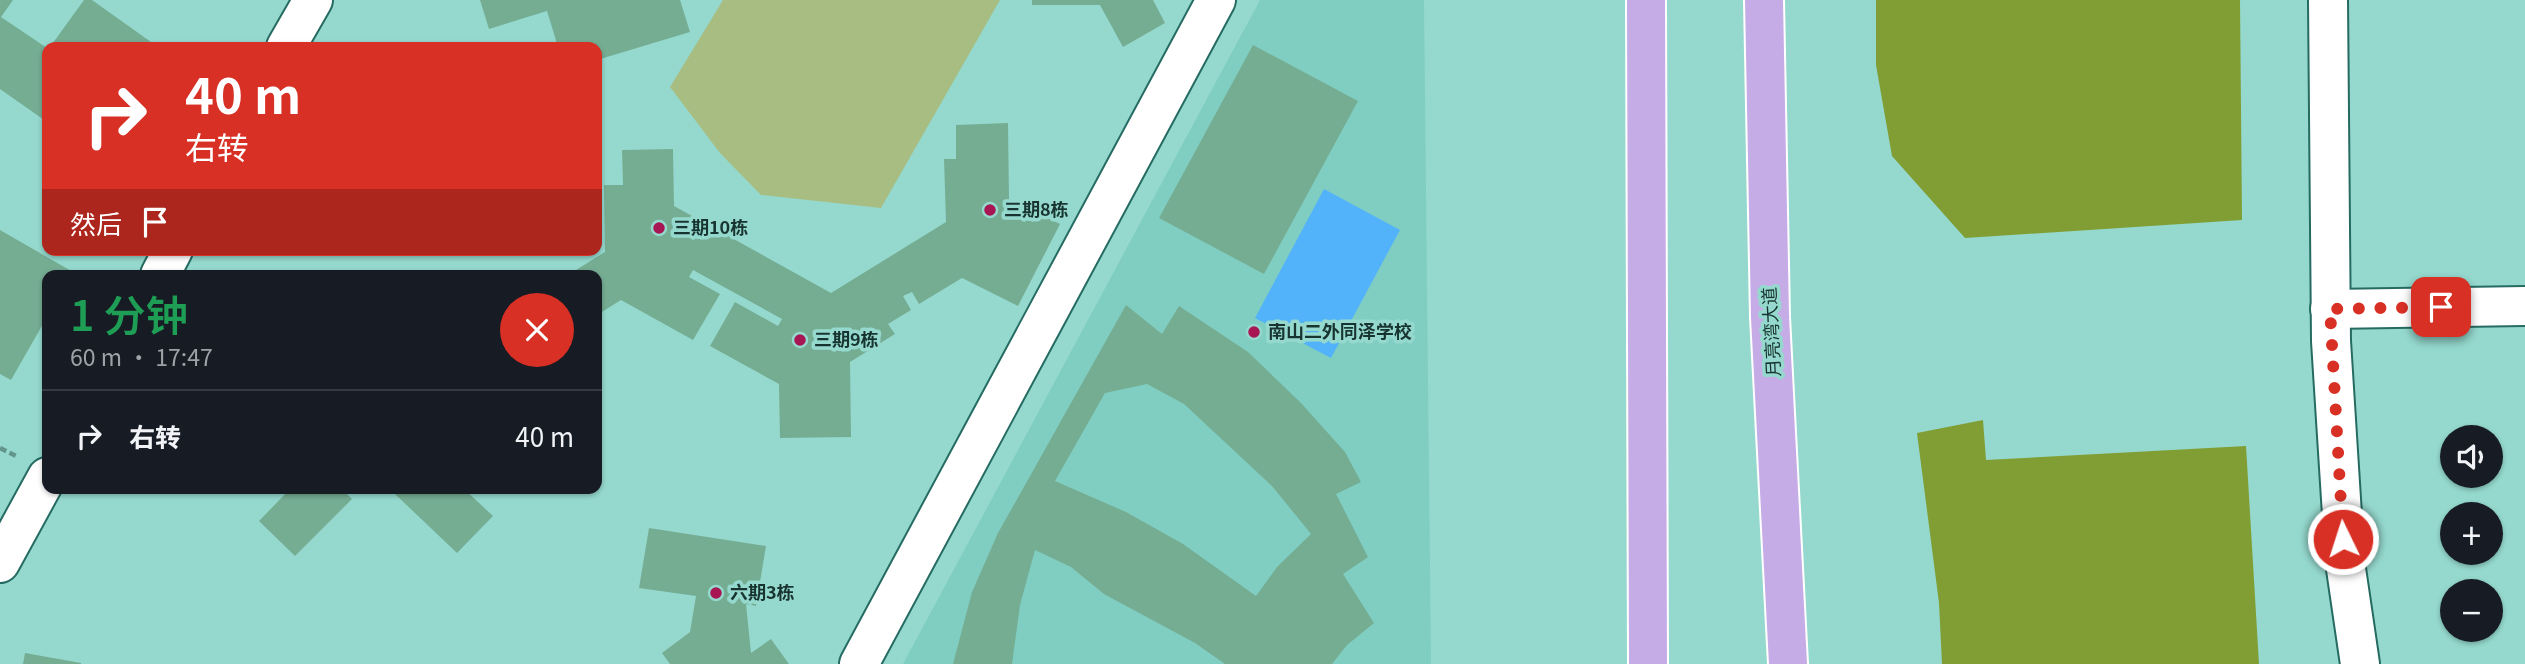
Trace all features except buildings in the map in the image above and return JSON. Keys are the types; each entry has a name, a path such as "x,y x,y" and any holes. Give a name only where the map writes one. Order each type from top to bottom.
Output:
{"main road":[{"path":"1646,0 1648,664"},
{"name":"月亮湾大道","path":"1764,0 1770,317 1788,664"}],"street":[{"path":"289,42 313,0"},
{"path":"859,664 1216,0"},
{"path":"2328,0 2330,309 2345,562 2360,664"},
{"path":"2330,309 2525,306"},
{"path":"0,563 42,486"}],"shaded area":[{"path":"723,0 1000,0 881,208 761,195 720,153 670,87"},
{"name":"南山二外同泽学校","path":"1260,0 1424,0 1431,664 903,664"}],"green space":[{"path":"1876,0 2240,0 2242,220 1965,238 1892,156 1876,65"},
{"path":"1983,420 1986,460 2246,446 2259,664 1942,664 1939,603 1917,433"}],"water":[{"path":"1324,189 1400,230 1331,358 1255,318"}],"place":[{"name":"三期8栋","path":"990,210"},
{"name":"三期10栋","path":"659,228"},
{"name":"南山二外同泽学校","path":"1254,332"},
{"name":"三期9栋","path":"800,340"},
{"name":"六期3栋","path":"716,593"}],"route":[{"path":"2343,539 2330,309 2441,307"}]}
